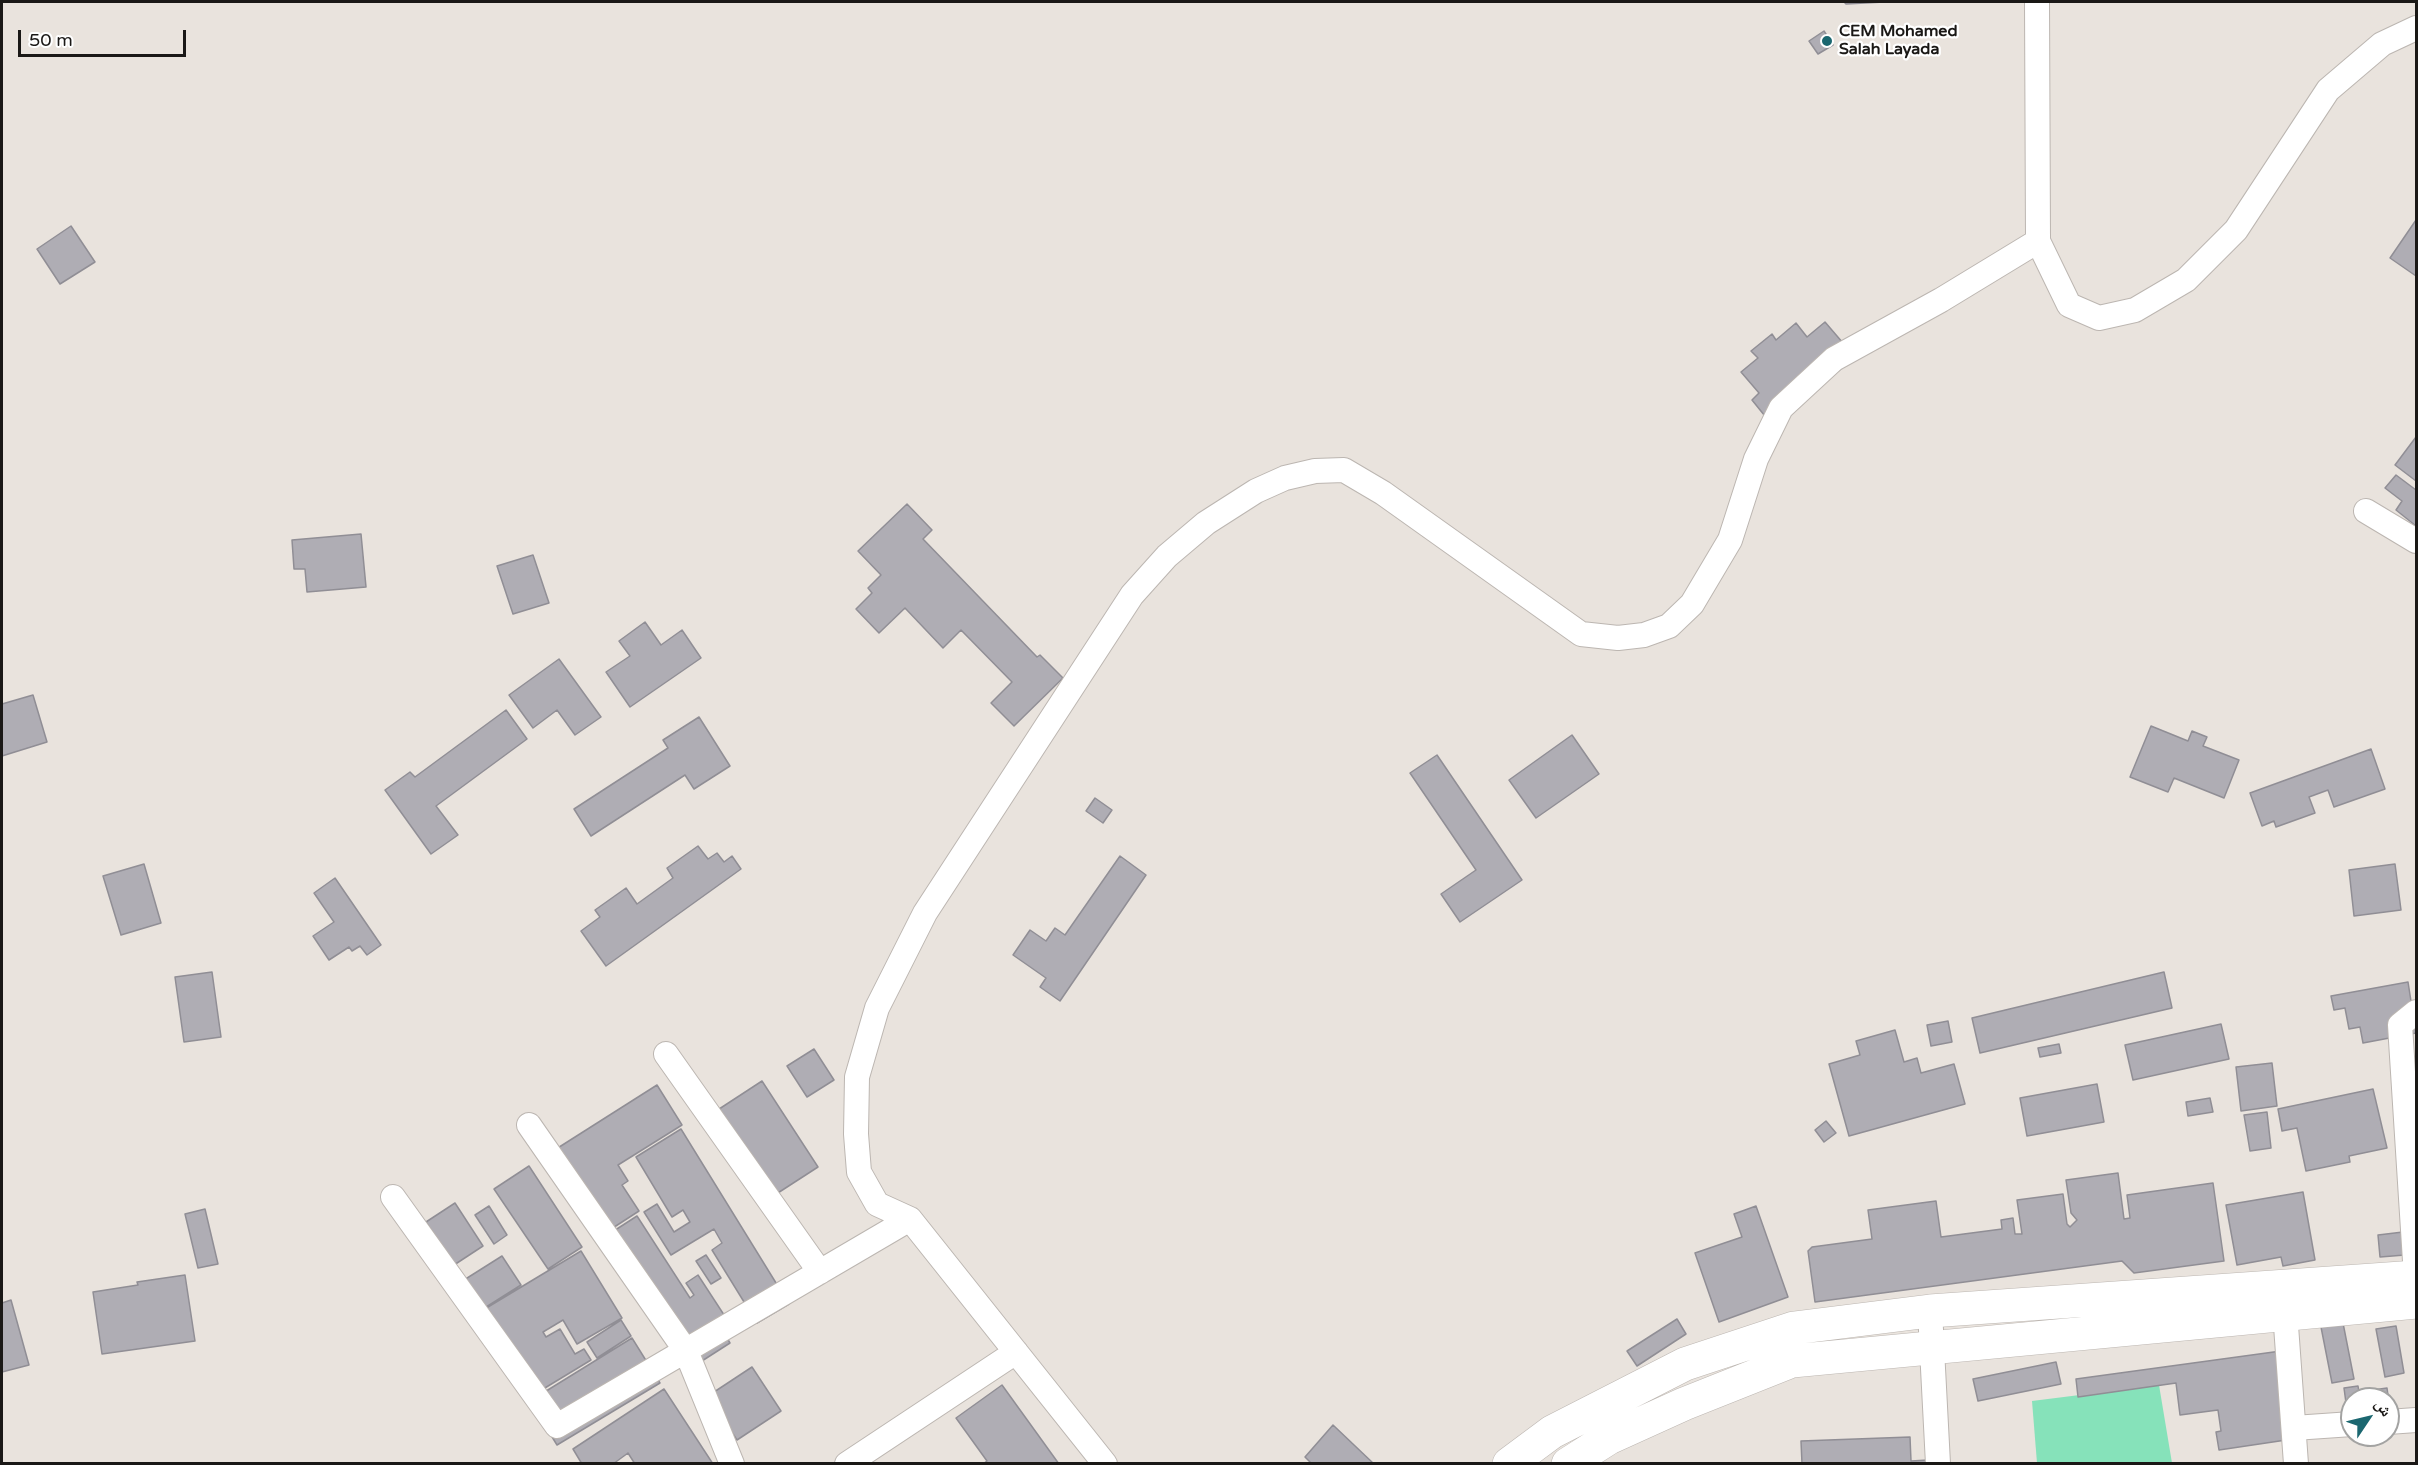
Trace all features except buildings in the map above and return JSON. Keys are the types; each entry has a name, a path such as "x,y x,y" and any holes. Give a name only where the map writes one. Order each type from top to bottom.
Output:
{"main road":[{"path":"1568,1464 1609,1438 1684,1404 1792,1361 1930,1348 2284,1300 2416,1277"},
{"path":"1509,1464 1552,1432 1684,1364 1794,1328 1930,1311 2284,1300 2416,1302"}],"street":[{"path":"2037,2 2038,241 2069,305 2099,318 2135,310 2186,280 2236,230 2328,90 2382,44 2416,28"},
{"path":"1105,1464 910,1219 877,1204 859,1172 856,1134 857,1077 877,1008 925,913 1132,595 1167,556 1206,522 1256,491 1286,478 1315,471 1344,470 1383,493 1581,634 1618,638 1644,636 1669,626 1692,604 1731,540 1756,459 1781,408 1834,359 1941,300 2038,241"},
{"path":"2366,511 2416,541"},
{"path":"2416,1012 2400,1026 2412,1134 2416,1277"},
{"path":"666,1054 820,1272"},
{"path":"529,1125 686,1351 732,1464"},
{"path":"393,1197 557,1426 910,1219"},
{"path":"2284,1300 2296,1464"},
{"path":"1930,1311 1930,1348 1938,1464"},
{"path":"847,1464 1016,1352"},
{"path":"2400,1421 2416,1420"},
{"path":"2294,1428 2340,1425"}],"green space":[{"path":"2159,1385 2172,1463 2037,1463 2032,1401"}],"place":[{"name":"CEM Mohamed Salah Layada","path":"1827,41"}]}
